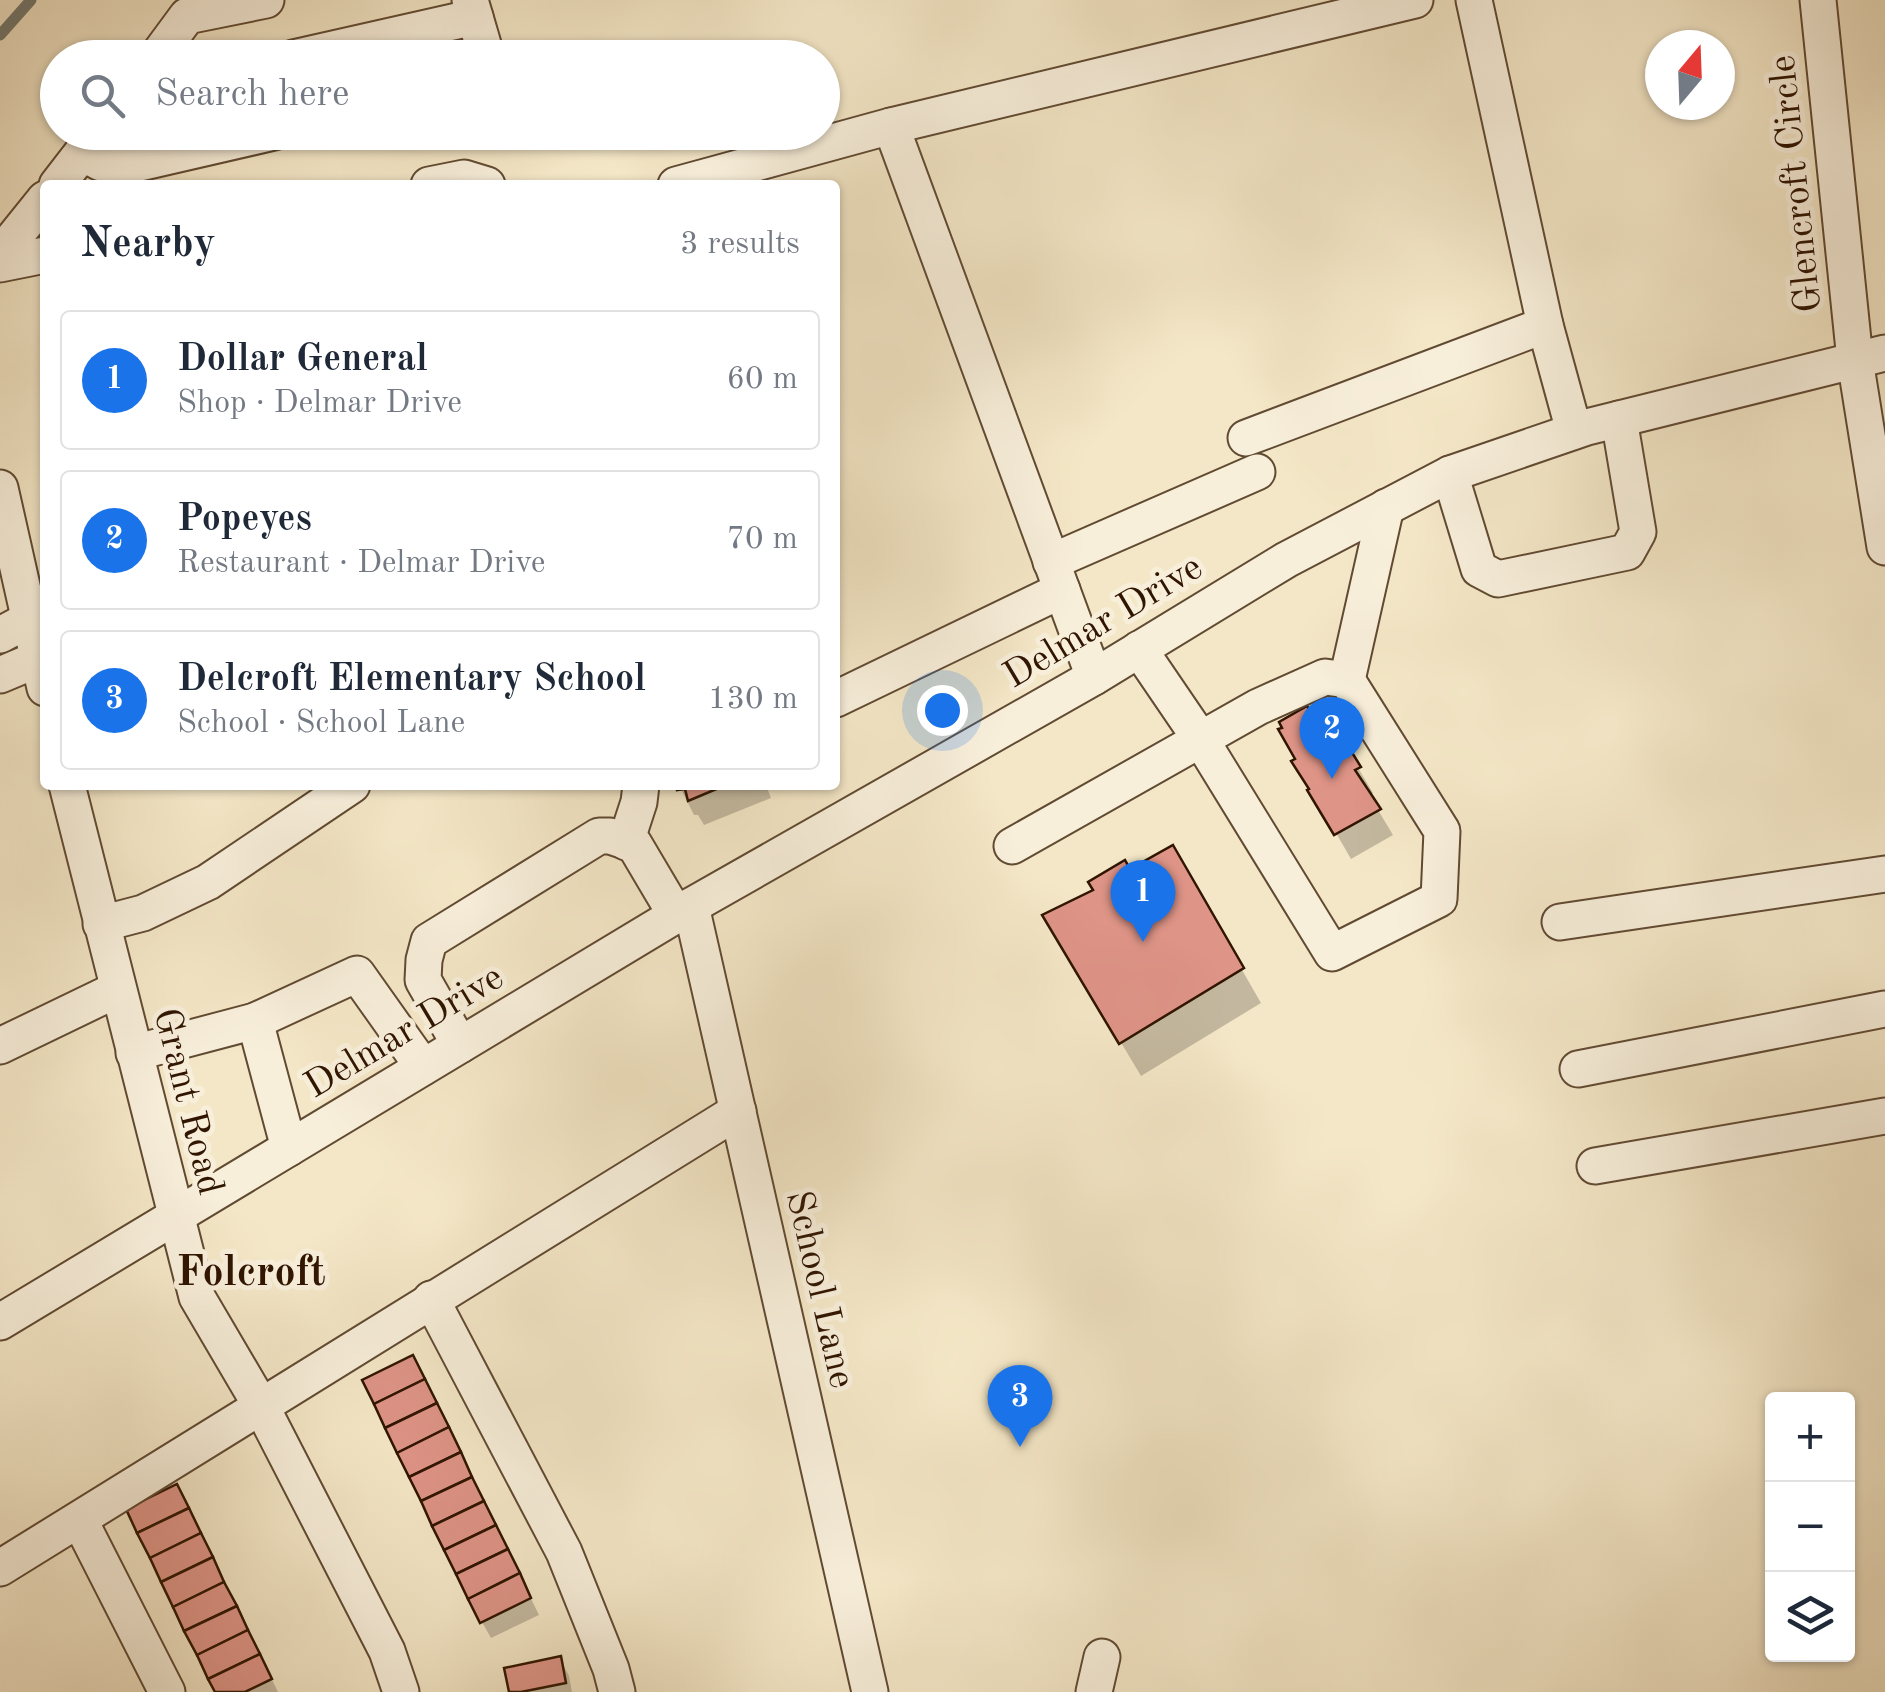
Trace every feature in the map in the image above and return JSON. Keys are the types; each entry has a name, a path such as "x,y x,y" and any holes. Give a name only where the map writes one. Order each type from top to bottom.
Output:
{"street":[{"path":"170,40 188,16 266,0"},
{"path":"840,140 1414,0"},
{"path":"1474,0 1544,325 1574,431"},
{"name":"Glencroft Circle","path":"1818,0 1870,357 1885,548"},
{"path":"357,40 472,8 482,40"},
{"path":"892,126 1094,677"},
{"path":"61,180 84,150"},
{"path":"94,150 101,163 131,165 196,150"},
{"path":"694,180 804,150"},
{"path":"0,255 40,206"},
{"path":"0,264 40,256"},
{"path":"1246,438 1544,325"},
{"name":"Delmar Drive","path":"0,1322 684,910 1094,677 1286,560 1386,507 1450,474 1574,431 1870,357"},
{"path":"1450,474 1479,569 1498,579 1627,552 1638,532 1618,419"},
{"path":"840,696 1056,576 1257,472"},
{"path":"0,488 25,622 40,667"},
{"path":"1139,649 1202,740 1332,953 1439,899 1442,830 1347,680 1386,507"},
{"path":"0,674 40,673"},
{"path":"1012,846 1258,707 1325,677 1347,680"},
{"name":"Grant Road","path":"68,790 197,1297 261,1406 387,1651 402,1692"},
{"path":"102,924 143,913 208,882 345,790"},
{"path":"460,1045 423,980 429,941 599,836 626,842 640,790"},
{"name":"School Lane","path":"626,842 634,844 684,910 738,1111 870,1692"},
{"path":"1560,922 1885,874"},
{"path":"134,1052 255,1021 357,974 423,1068"},
{"path":"0,1046 118,989"},
{"path":"1578,1069 1885,1008"},
{"path":"255,1021 289,1148"},
{"path":"0,1568 738,1111"},
{"path":"1595,1166 1885,1116"},
{"path":"431,1299 564,1552 617,1692"},
{"path":"80,1521 167,1692"},
{"path":"1094,1692 1102,1658"}],"building":[{"path":"1307,706 1312,713 1317,708 1330,729 1335,725 1361,767 1355,770 1381,809 1334,835 1291,761 1295,759 1278,729 1282,728 1279,722"},
{"path":"685,790 714,790 688,801"},
{"path":"1173,845 1244,968 1119,1044 1042,915 1093,890 1088,882 1125,860 1130,869"},
{"path":"413,1355 425,1379 374,1404 362,1380"},
{"path":"425,1379 437,1403 385,1428 374,1404"},
{"path":"437,1403 449,1427 397,1453 385,1428"},
{"path":"449,1427 461,1452 409,1477 397,1453"},
{"path":"461,1452 472,1477 421,1501 409,1477"},
{"path":"472,1477 484,1501 432,1526 421,1501"},
{"path":"177,1484 189,1508 137,1533 126,1509"},
{"path":"484,1501 496,1525 444,1550 432,1526"},
{"path":"189,1508 201,1533 150,1558 137,1533"},
{"path":"496,1525 508,1549 456,1574 444,1550"},
{"path":"201,1533 213,1557 161,1582 150,1558"},
{"path":"508,1549 520,1573 468,1599 456,1574"},
{"path":"213,1557 224,1582 173,1607 161,1582"},
{"path":"520,1573 531,1598 480,1623 468,1599"},
{"path":"224,1582 237,1606 184,1631 173,1607"},
{"path":"237,1606 248,1630 197,1655 184,1631"},
{"path":"248,1630 260,1654 208,1679 197,1655"},
{"path":"260,1654 272,1679 245,1692 215,1692 208,1679"},
{"path":"561,1656 566,1683 509,1692 504,1668"}],"waterway":[{"path":"0,35 31,0"}],"place":[{"name":"Popeyes","path":"1332,779"},
{"name":"Dollar General","path":"1143,942"},
{"name":"Delcroft Elementary School","path":"1020,1447"}],"district":[{"name":"Folcroft","path":"251,1270"}]}
